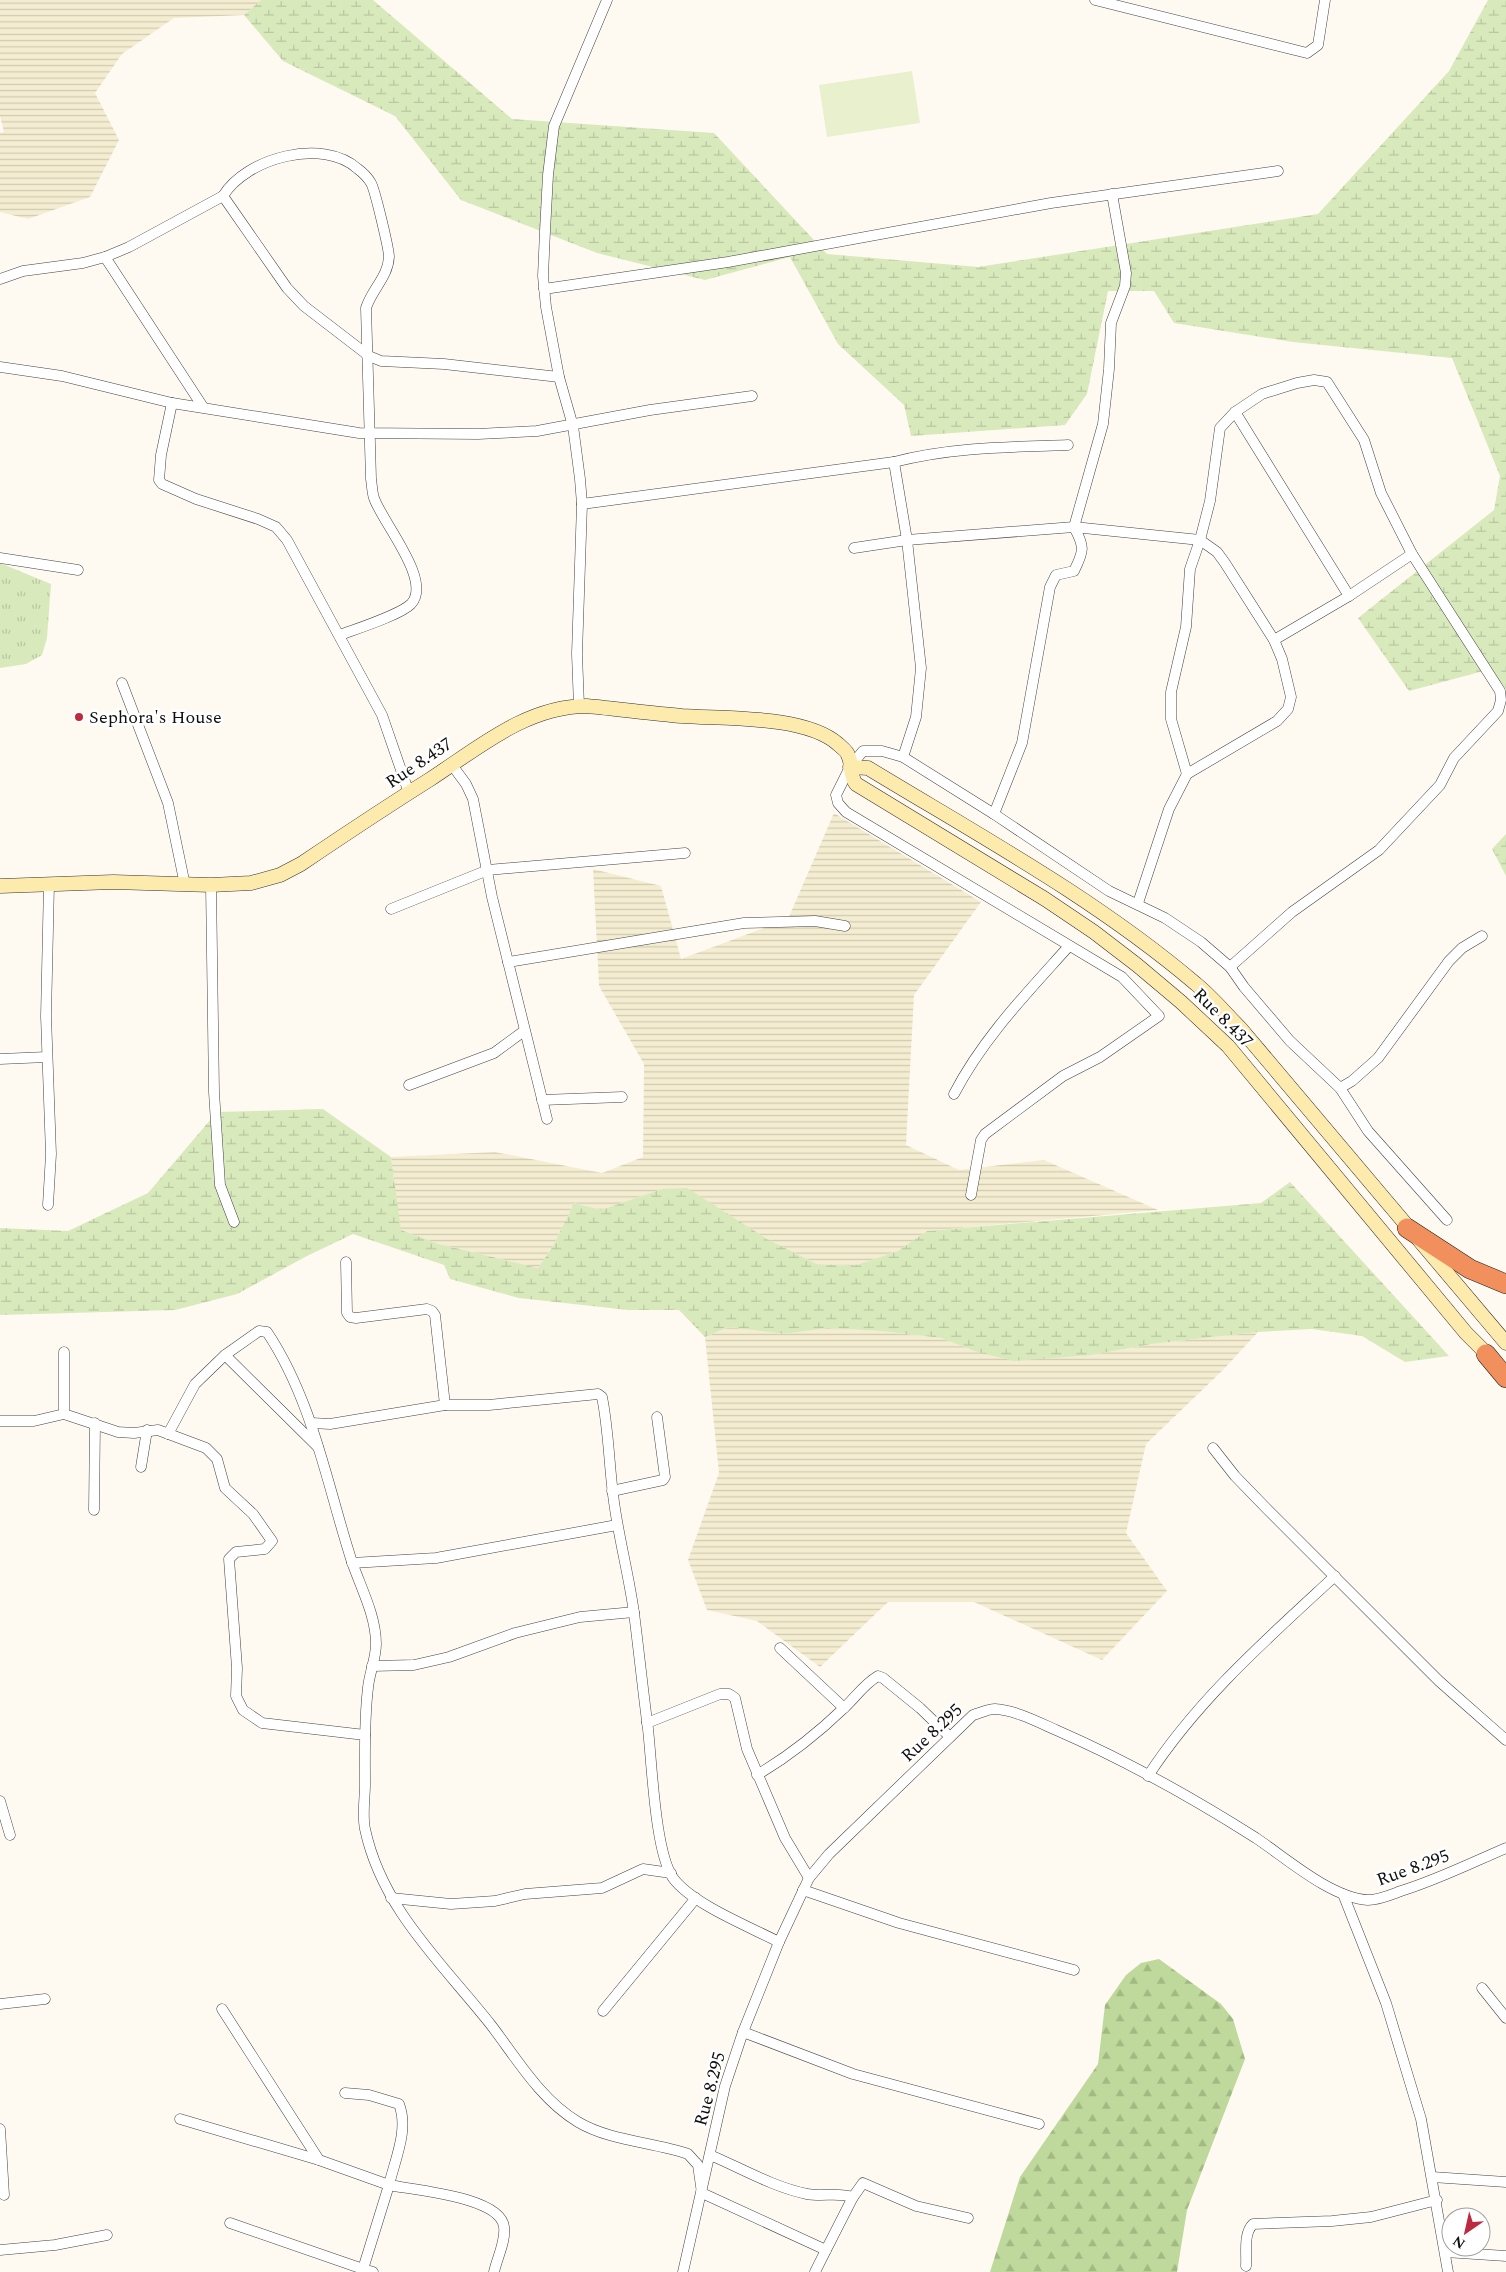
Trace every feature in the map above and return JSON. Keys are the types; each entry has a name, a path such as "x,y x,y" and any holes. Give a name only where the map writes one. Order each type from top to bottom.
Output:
{"highway":[{"path":"1407,1228 1470,1269 1506,1284"},
{"path":"1486,1354 1506,1378"}],"main road":[{"name":"Rue 8.437","path":"0,886 113,882 211,885 251,883 280,876 507,728 551,712 579,706 683,716 744,718 785,724 814,731 836,742 848,755 851,778 856,784 1054,904 1137,965 1181,1002 1228,1046 1466,1333 1506,1373"},
{"name":"Rue 8.437","path":"850,767 868,768 1054,880 1101,912 1197,984 1241,1029 1506,1344"},
{"path":"1482,1317 1506,1336"}],"street":[{"path":"579,706 577,654 582,504 573,426 559,377 544,289 545,231 551,136 607,0"},
{"path":"1095,0 1307,53 1318,45 1325,0"},
{"path":"1,281 23,271 83,263 105,257 129,247 223,196 229,185 261,163 280,158 324,154 341,159 362,173 371,183 389,255 387,271 370,296 366,308 369,356 371,479 374,499 407,557 416,581 415,594 411,603 396,612 340,636"},
{"path":"544,289 728,262 1052,203 1278,171"},
{"path":"994,814 1022,744 1050,587 1056,575 1074,571 1080,558 1082,543 1074,527 1103,424 1110,369 1111,323 1125,286 1126,272 1112,194"},
{"path":"223,196 287,288 304,306 369,356 381,361 444,364 559,377"},
{"path":"105,257 203,407"},
{"path":"0,367 62,376 172,403 370,433 478,434 537,431 573,426 650,410 752,396"},
{"path":"1187,774 1173,730 1169,708 1170,692 1186,627 1190,569 1200,540 1210,500 1220,428 1235,412 1262,394 1306,381 1327,382 1364,440 1381,493 1412,554 1500,691 1501,700 1498,710 1454,758 1440,784 1379,850 1292,912 1230,967"},
{"path":"172,403 161,455 158,480 162,484 196,499 258,519 276,527 287,540 382,715 409,793"},
{"path":"1235,412 1349,596"},
{"path":"582,504 894,462 957,449 1068,445"},
{"path":"894,462 907,540 921,668 916,717 903,757"},
{"path":"854,548 907,540 1074,527 1200,540 1217,552 1274,640 1288,681 1291,697 1288,709 1277,721 1187,774 1170,808 1138,903"},
{"path":"1274,640 1349,596 1412,554"},
{"path":"0,558 78,570"},
{"path":"122,683 168,803 186,885"},
{"path":"971,1194 981,1140 985,1134 1063,1076 1100,1057 1159,1016 1122,977 846,812 838,803 836,795 850,767 863,751 882,751 903,757 1109,890 1165,918 1201,942 1230,967 1244,987 1290,1041 1340,1088 1368,1131 1447,1220"},
{"path":"452,765 466,784 473,799 492,897 547,1119"},
{"path":"391,909 488,870 685,852"},
{"path":"48,884 47,1057 51,1154 48,1205"},
{"path":"211,885 214,1092 220,1185 234,1222"},
{"path":"508,962 744,923 815,922 845,926"},
{"path":"1340,1088 1352,1081 1378,1058 1449,961 1462,948 1482,936"},
{"path":"954,1094 968,1067 991,1034 1069,946"},
{"path":"409,1085 494,1053 524,1032"},
{"path":"0,1059 47,1057"},
{"path":"542,1100 622,1096"},
{"path":"346,1262 347,1313 350,1317 356,1318 428,1309 432,1311 435,1316 445,1405"},
{"path":"168,1434 195,1384 226,1355 259,1331 267,1332 277,1347 312,1423 352,1563 371,1614 376,1644 368,1688 365,1735 364,1827 373,1857 391,1898 411,1929 491,2025 538,2088 558,2108 578,2122 599,2132 688,2154 698,2165 702,2193 826,2250"},
{"path":"64,1352 64,1414"},
{"path":"226,1355 318,1447"},
{"path":"312,1423 330,1424 445,1405 489,1405 600,1395 608,1425 612,1490 634,1612 658,1822 666,1860 671,1873 696,1898 779,1942"},
{"path":"0,1421 34,1421 64,1414 118,1432 134,1433 158,1430 206,1448 217,1459 225,1488 253,1514 272,1541 266,1549 236,1552 229,1559 237,1668 236,1696 243,1710 262,1723 365,1735"},
{"path":"612,1490 663,1480 665,1477 657,1417"},
{"path":"94,1510 95,1423"},
{"path":"141,1468 147,1430"},
{"path":"1213,1448 1241,1483 1438,1681 1505,1736"},
{"path":"352,1563 436,1558 617,1525"},
{"path":"1148,1776 1169,1744 1194,1713 1248,1656 1335,1576"},
{"path":"372,1666 414,1665 449,1658 514,1633 580,1617 634,1612"},
{"path":"780,1648 844,1708"},
{"path":"757,1775 802,1745 844,1708 870,1680 878,1676 920,1708 949,1736"},
{"path":"647,1723 720,1694 729,1694 735,1698 747,1749 757,1775 785,1838 809,1878"},
{"name":"Rue 8.295","path":"683,2272 702,2193 724,2086 743,2032 779,1942 809,1878 829,1854 936,1752 949,1736 973,1715 995,1709 1024,1717 1049,1727 1148,1776 1254,1837 1328,1887 1343,1894 1368,1900 1380,1898 1412,1888 1506,1848"},
{"path":"0,1801 10,1835"},
{"path":"391,1898 452,1904 495,1901 525,1894 602,1888 643,1869 671,1873"},
{"path":"803,1890 899,1922 1074,1970"},
{"path":"1343,1894 1386,2003 1421,2119 1441,2229"},
{"path":"603,2011 696,1898"},
{"path":"1482,1988 1506,2018"},
{"path":"0,2004 45,1999"},
{"path":"222,2008 319,2160"},
{"path":"743,2032 853,2074 1039,2124"},
{"path":"230,2223 368,2270 402,2138 403,2114 399,2104 368,2095 345,2093"},
{"path":"180,2119 319,2160 389,2185 479,2202 500,2216 504,2225 504,2234 494,2272"},
{"path":"0,2129 4,2195"},
{"path":"710,2155 790,2190 816,2195 842,2194 852,2198"},
{"path":"1432,2177 1506,2182"},
{"path":"815,2272 852,2198 863,2183 916,2206 968,2218"},
{"path":"1246,2266 1248,2230 1253,2224 1332,2222 1371,2217 1436,2200"},
{"path":"0,2250 55,2245 107,2235"},
{"path":"1491,2255 1506,2256"},
{"path":"1446,2257 1448,2272"}],"shaded area":[{"path":"0,0 261,0 244,15 174,18 122,54 95,93 119,140 90,197 28,219 0,212 0,133 4,132 0,116"},
{"path":"834,813 981,902 914,995 906,1145 959,1170 1044,1160 1158,1210 927,1231 898,1251 853,1266 817,1264 767,1239 727,1215 662,1189 601,1210 574,1203 553,1246 538,1268 439,1244 400,1230 391,1157 495,1152 602,1173 643,1157 644,1064 599,986 593,869 661,886 681,959 788,919"},
{"path":"729,1327 784,1334 827,1328 881,1331 941,1338 977,1352 1092,1355 1152,1344 1258,1332 1224,1369 1146,1444 1126,1533 1167,1591 1102,1660 974,1602 888,1602 820,1667 757,1621 707,1610 688,1560 719,1473 705,1337"}],"green space":[{"path":"261,0 373,0 512,119 714,133 827,254 978,267 1318,214 1449,71 1488,0 1506,0 1506,689 1491,669 1409,691 1358,618 1494,510 1500,476 1452,358 1293,342 1174,323 1154,291 1108,291 1087,394 1065,425 911,436 904,405 838,344 790,257 705,280 597,253 461,200 395,116 283,61 244,15"},
{"path":"912,71 920,123 827,137 819,85"},
{"path":"0,563 51,584 47,638 42,655 26,664 0,668"},
{"path":"1506,834 1506,876 1492,849"},
{"path":"323,1109 391,1157 401,1230 439,1244 538,1268 553,1246 574,1203 601,1210 662,1189 687,1188 767,1239 817,1264 853,1266 898,1251 927,1231 1261,1203 1290,1182 1449,1356 1405,1362 1362,1336 1312,1329 1258,1332 1152,1344 1092,1355 1014,1361 977,1352 941,1338 881,1331 827,1328 784,1334 729,1327 705,1337 679,1310 628,1310 519,1298 450,1279 444,1265 353,1234 307,1256 237,1294 175,1310 0,1315 0,1228 68,1231 148,1193 217,1112"},
{"path":"1159,1959 1221,2004 1233,2019 1245,2059 1187,2210 1177,2272 990,2272 1020,2177 1098,2064 1105,2005 1126,1975 1141,1963"}],"place":[{"name":"Sephora's House","path":"79,717"}]}
